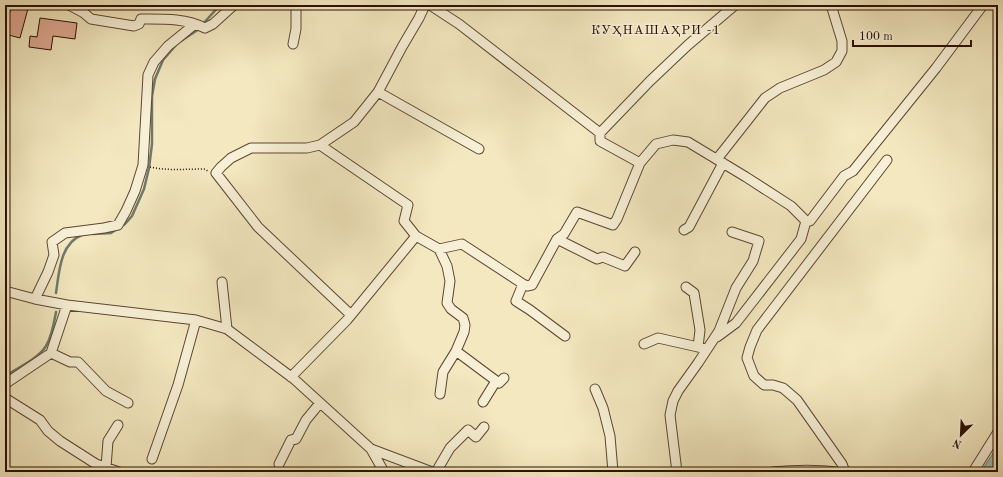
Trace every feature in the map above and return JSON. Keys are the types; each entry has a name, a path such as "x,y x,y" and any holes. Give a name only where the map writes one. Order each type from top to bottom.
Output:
{"street":[{"path":"69,5 84,13 91,19 134,26 139,24 141,19 174,19 199,25 213,24 234,5"},
{"path":"293,44 296,29 296,5"},
{"path":"351,315 258,227 216,173 231,158 251,148 307,148 320,145 354,122 378,92 425,5"},
{"path":"430,5 459,24 600,134"},
{"path":"640,163 600,141 600,134 688,45 735,5"},
{"path":"684,230 689,227 720,161 765,98 780,88 824,70 836,62 842,51 842,41 831,5"},
{"path":"806,221 810,221 817,213 844,176 853,171 936,68 983,5"},
{"path":"35,299 48,272 54,255 52,242 65,233 118,225 135,191 143,165 148,75 154,62 168,46 199,25"},
{"path":"378,92 480,149"},
{"path":"439,249 462,244 523,284 527,286 532,285 557,239 564,234 577,212 613,225 617,219 640,163 656,144 672,140 688,142 720,161 791,206 806,221"},
{"path":"320,145 408,205 404,221 416,236 439,249 447,266 450,281 447,303 451,309 463,318 465,325 464,332 456,351 443,372 440,394"},
{"path":"845,472 842,464 797,400 783,388 773,385 764,385 754,376 747,358 757,330 887,160"},
{"path":"677,472 670,415 673,401 678,391 702,348 736,323 801,239 806,221"},
{"path":"713,340 719,331 736,288 753,261 759,241 732,232"},
{"path":"291,377 351,315 416,236"},
{"path":"557,239 597,258 603,258 625,266 635,252"},
{"path":"222,282 227,329"},
{"path":"523,284 516,301 565,336"},
{"path":"686,287 694,294 702,348"},
{"path":"5,291 67,305 196,320 227,329 291,377 371,449 384,472"},
{"path":"5,384 51,353 67,305"},
{"path":"152,459 178,385 196,320"},
{"path":"644,344 658,338 702,348"},
{"path":"456,351 500,379 483,402"},
{"path":"51,353 70,362 78,362 106,391 128,403"},
{"path":"595,389 603,408 610,436 612,472"},
{"path":"5,398 40,420 48,431 60,441 96,464 119,472"},
{"path":"279,464 291,440 296,439 306,420 320,403"},
{"path":"106,467 108,441 118,425"},
{"path":"436,472 450,448 468,430 476,437 484,427"},
{"path":"973,472 998,432"},
{"path":"371,449 432,472"},
{"path":"773,472 798,470 823,470 835,472"}],"path":[{"path":"152,167 171,169 204,169 216,173"}],"water":[{"path":"998,446 998,472 981,472 982,470"}],"building":[{"path":"12,5 29,5 20,38 5,34 5,27"},
{"path":"40,18 77,23 75,39 53,36 51,50 29,47 30,36 37,37"}],"waterway":[{"path":"202,25 220,5"},
{"path":"181,41 199,29"},
{"path":"93,234 111,233 125,224 132,216 144,189 149,168 152,144 152,96 155,79 163,60 176,45"},
{"path":"56,293 60,268 65,252 69,245 82,235"},
{"path":"5,376 38,355 46,346 50,338 56,312"}],"district":[{"name":"КУҲНАШАҲРИ -1","path":"656,29"}]}
